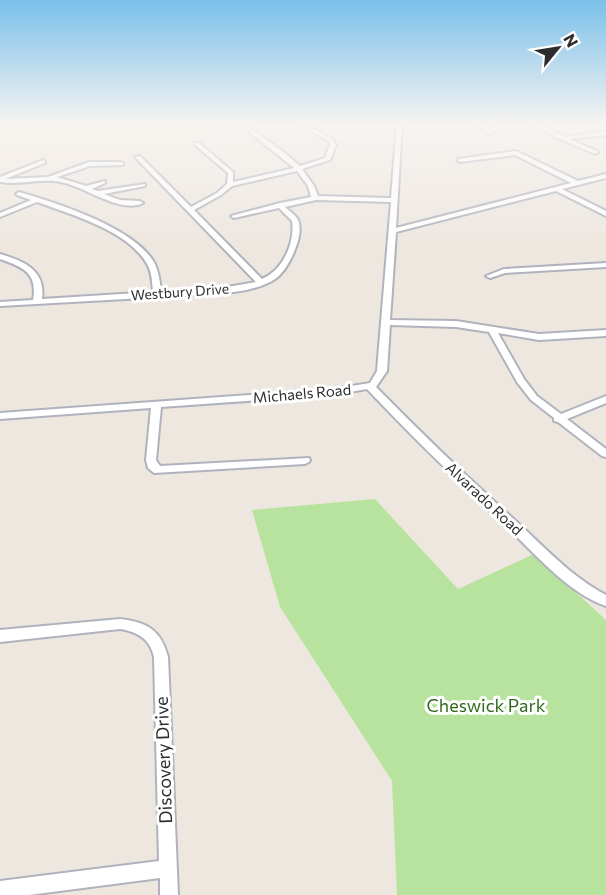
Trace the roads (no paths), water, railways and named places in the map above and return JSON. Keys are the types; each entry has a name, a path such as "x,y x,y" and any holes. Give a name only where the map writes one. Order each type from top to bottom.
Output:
{"street":[{"path":"0,179 36,165"},
{"path":"0,179 15,182 50,178 87,165"},
{"path":"146,165 261,282"},
{"path":"221,165 230,172 232,177 230,185"},
{"path":"294,165 309,181 315,198"},
{"path":"190,210 219,194 230,185 312,165"},
{"name":"Michaels Road","path":"0,416 344,391 370,386 377,382 382,371 397,165"},
{"path":"540,165 578,184"},
{"path":"393,231 606,176"},
{"path":"50,178 126,203 140,203"},
{"path":"86,189 103,182"},
{"path":"98,193 143,185"},
{"path":"556,189 606,214"},
{"path":"19,194 112,230 135,244 152,264 157,294"},
{"path":"234,216 315,198 395,200"},
{"path":"0,215 37,201"},
{"name":"Westbury Drive","path":"0,304 233,289 261,282 276,275 285,267 295,236 295,220 280,205"},
{"path":"0,256 35,277 38,284 37,302"},
{"path":"490,276 504,271 606,265"},
{"path":"386,322 456,324 539,337 606,333"},
{"path":"492,330 527,390 558,418 606,454"},
{"name":"Alvarado Road","path":"370,386 474,491 579,586 606,601"},
{"path":"558,418 606,399"},
{"path":"156,405 152,465 156,469 163,471 305,460"},
{"name":"Discovery Drive","path":"0,636 120,624 138,627 156,640 162,657 169,895"},
{"path":"0,890 168,868"}],"park label":[{"name":"Cheswick Park","path":"486,706"}]}
